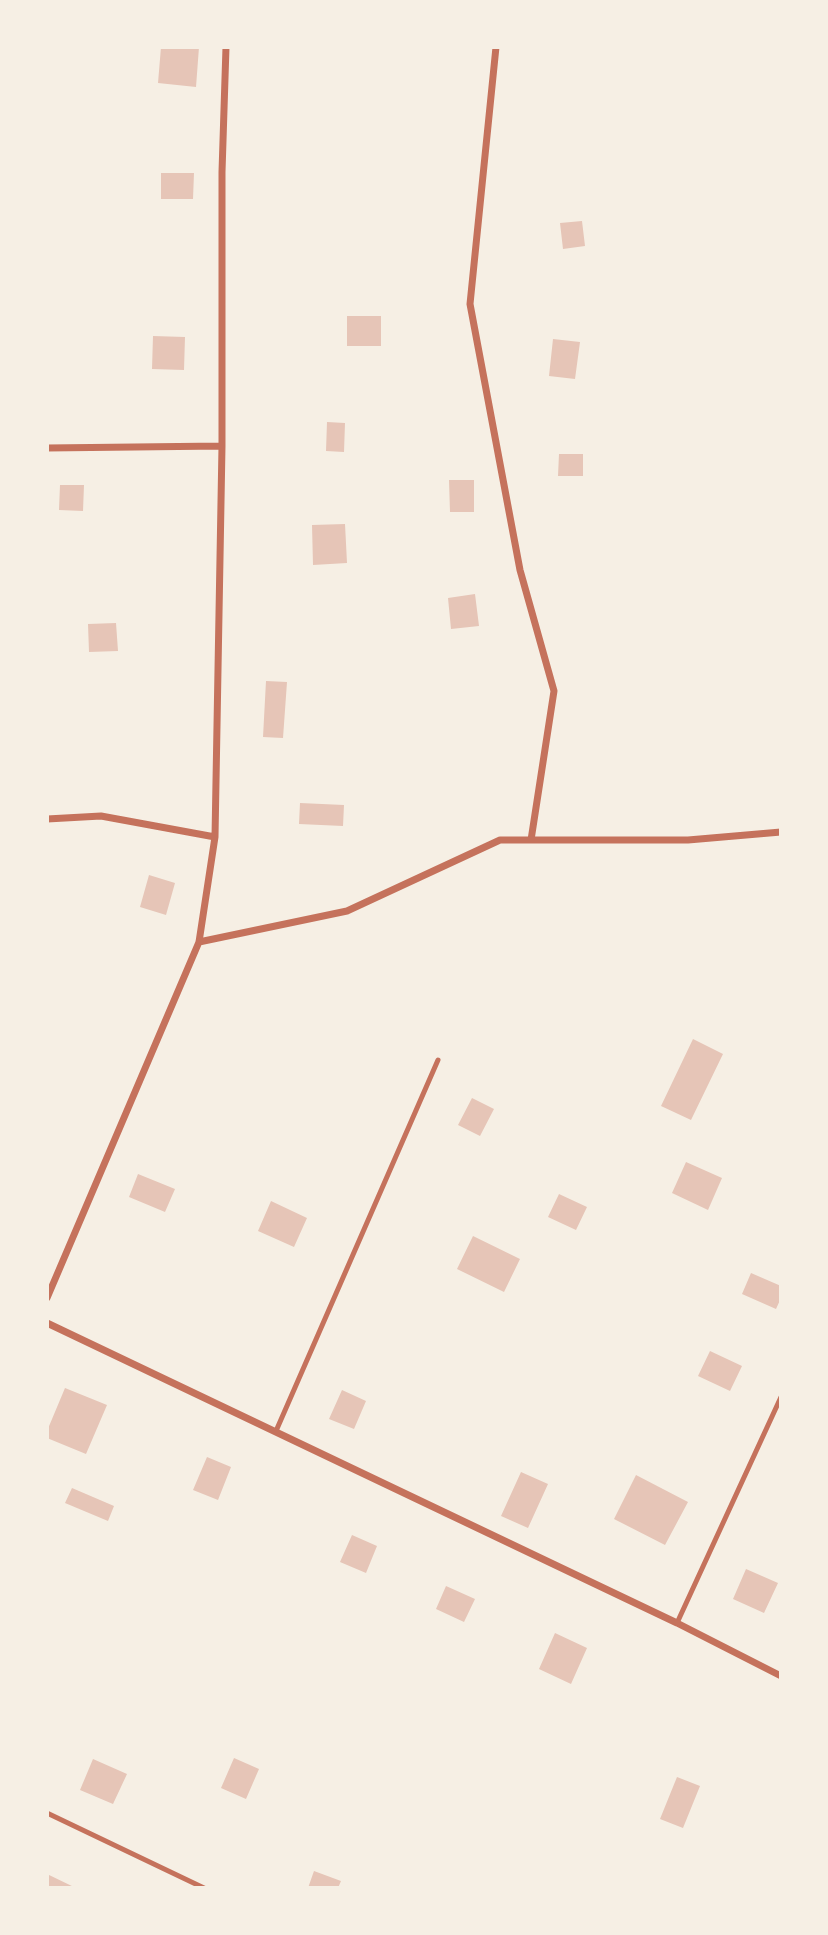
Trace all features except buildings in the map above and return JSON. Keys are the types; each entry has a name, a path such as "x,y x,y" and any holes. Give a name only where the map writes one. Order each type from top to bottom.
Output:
{"street":[{"path":"47,1298 199,942 215,837 222,446 222,173 226,47"},
{"path":"496,47 470,304 520,570 554,691 531,840"},
{"path":"47,448 222,446"},
{"path":"47,819 101,816 215,837"},
{"path":"199,942 347,911 500,840 688,841 781,832"},
{"path":"47,1323 677,1623 781,1676"}],"lane":[{"path":"276,1431 438,1060"},
{"path":"677,1623 781,1396"},
{"path":"47,1813 204,1888"}]}
